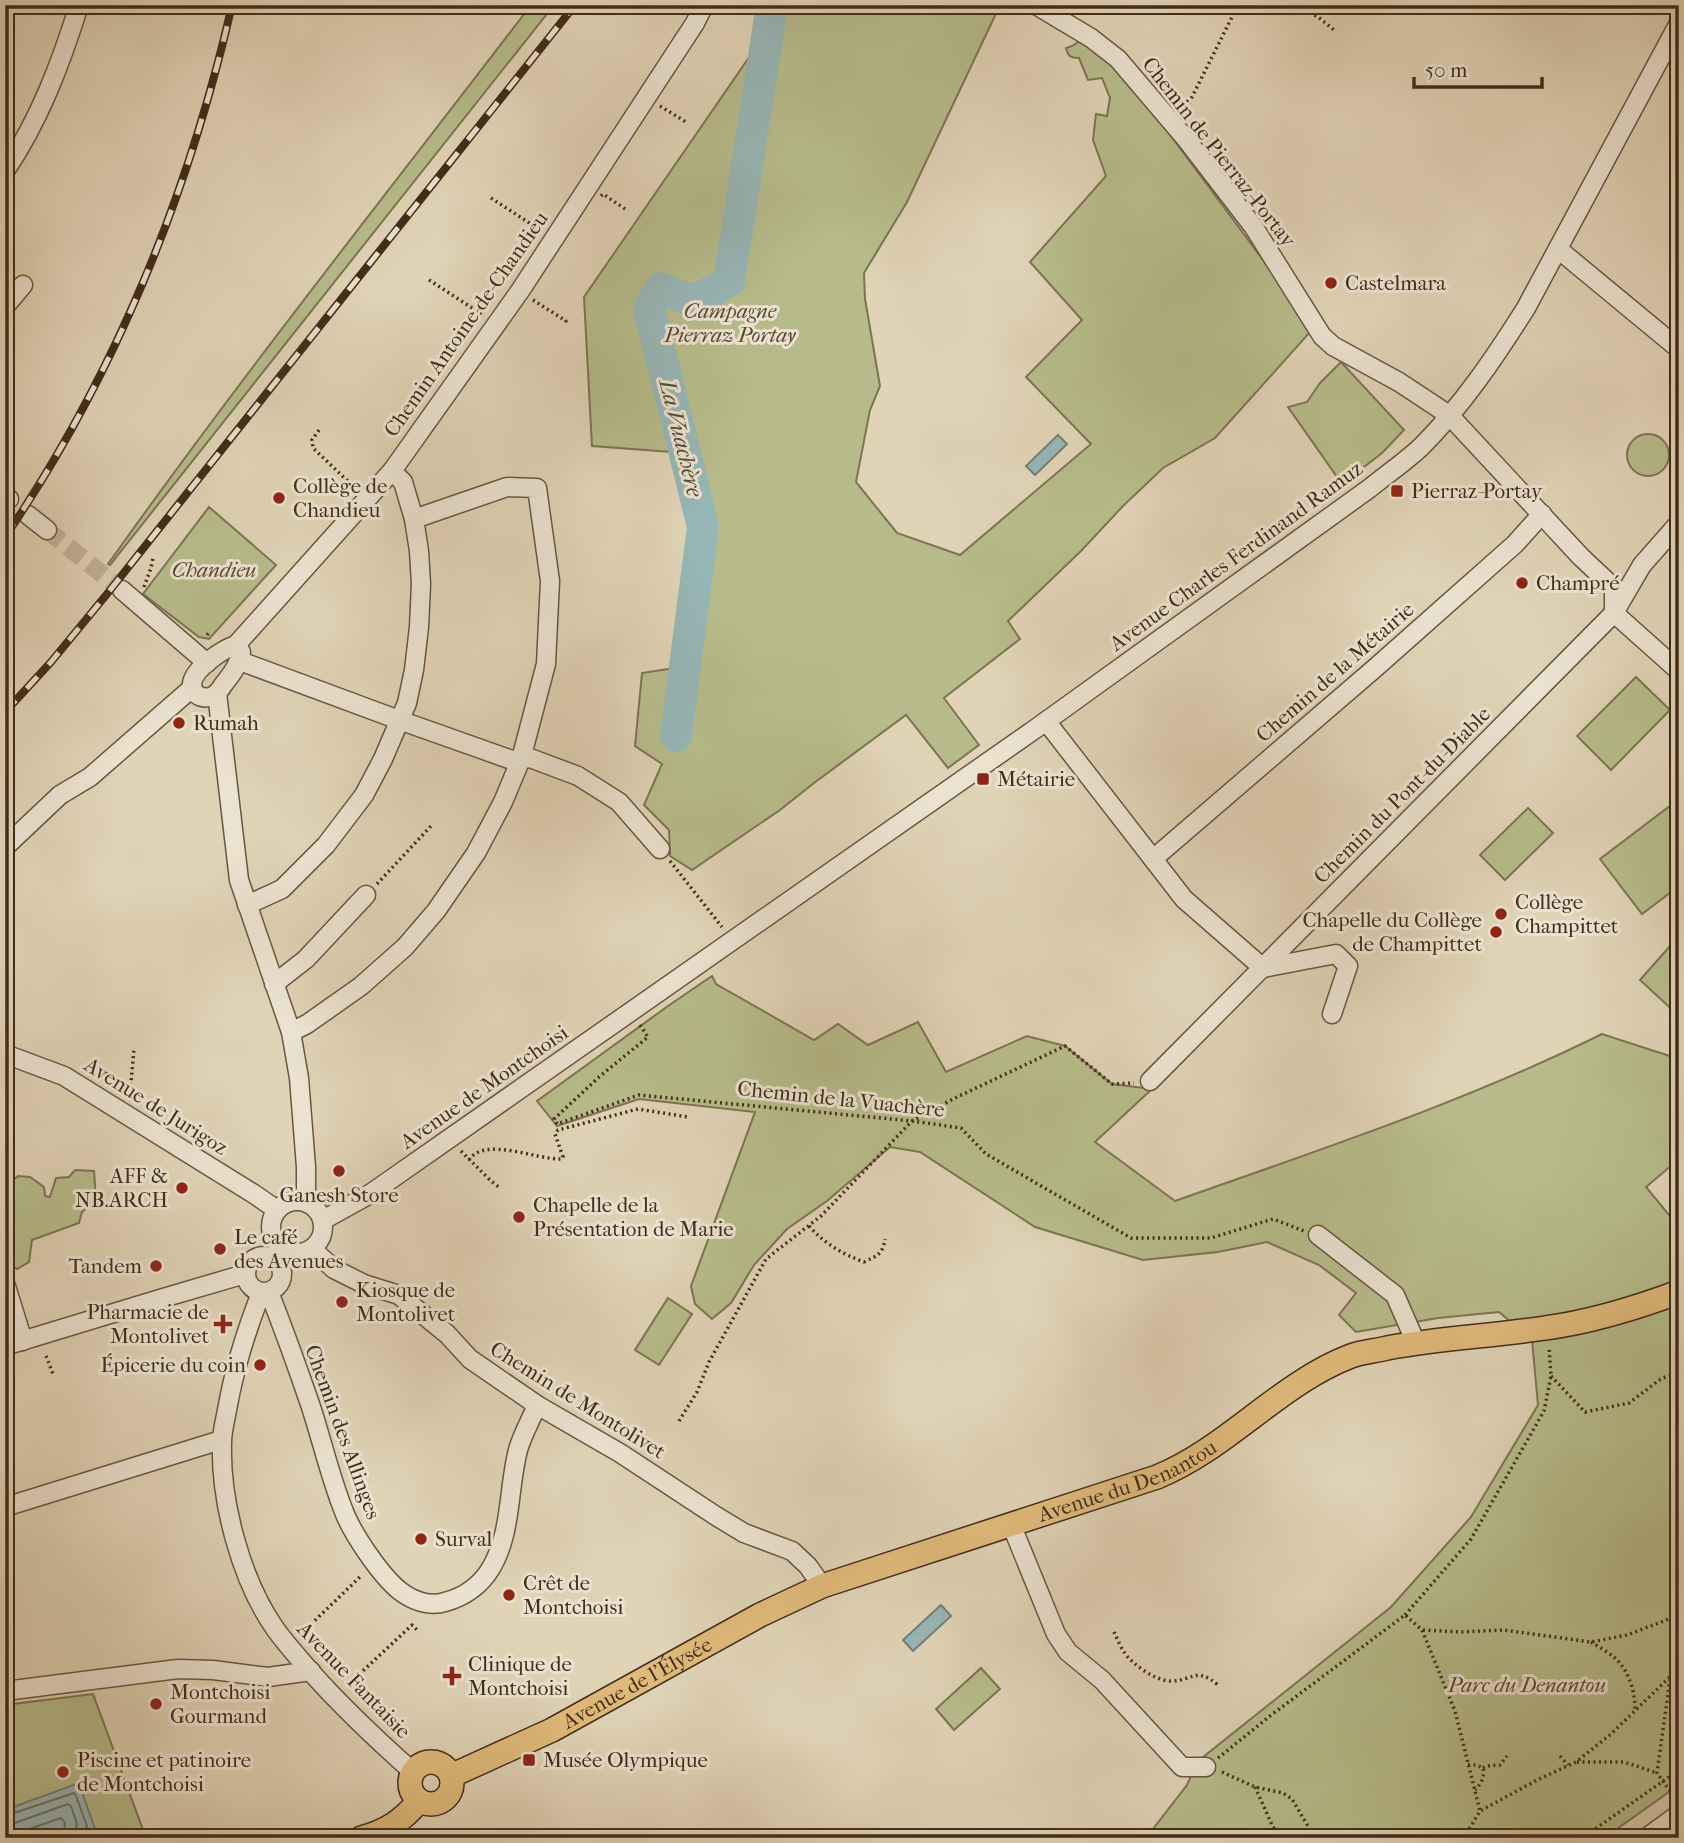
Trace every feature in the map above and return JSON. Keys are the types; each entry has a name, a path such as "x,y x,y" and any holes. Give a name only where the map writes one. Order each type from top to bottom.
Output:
{"main road":[{"name":"Avenue du Denantou","path":"822,1586 1184,1466 1323,1369 1352,1356 1416,1343 1587,1321 1642,1306 1679,1292"},
{"name":"Avenue de l'Élysée","path":"453,1775 552,1730 760,1615 822,1586"},
{"path":"433,1761 443,1764 453,1775 453,1786 442,1802 429,1804 419,1801 412,1792 412,1772 420,1764 433,1761"},
{"path":"361,1838 405,1818 419,1801"}],"street":[{"path":"5,171 34,122 58,67 79,5"},
{"name":"Chemin Antoine-de-Chandieu","path":"238,653 391,471 520,291 695,23 704,5"},
{"name":"Chemin de Pierraz-Portay","path":"1036,5 1091,38 1118,59 1186,139 1253,226 1322,336 1333,346 1399,382 1449,415 1581,556 1604,576 1614,588 1614,613"},
{"name":"Avenue Charles Ferdinand Ramuz","path":"668,986 1046,721 1370,488 1420,447 1449,415 1501,348 1526,308 1679,23"},
{"path":"1558,249 1679,349"},
{"path":"7,307 23,285"},
{"path":"247,905 282,889 326,845 364,795 407,703 419,627 419,551 414,519 403,482 391,471"},
{"path":"291,1032 307,1024 361,986 405,947 436,911 477,853 521,759 546,664 550,580 537,488 506,487 414,519"},
{"name":"Chemin de la Métairie","path":"1153,859 1515,544 1542,514"},
{"path":"28,515 47,530"},
{"name":"Chemin du Pont-du-Diable","path":"1150,1082 1614,613 1642,565 1679,523"},
{"path":"122,590 207,663"},
{"path":"1614,613 1679,671"},
{"path":"238,653 229,678 217,693 209,697 195,694 192,681 207,663 230,647 238,653 399,720 512,760 530,758 578,776 619,802 660,849"},
{"path":"5,847 60,795 90,777 192,688"},
{"path":"217,693 239,880 291,1032 299,1078 306,1202"},
{"path":"1046,721 1184,899 1263,968 1336,954 1348,966 1332,1014"},
{"path":"274,985 306,959 366,895"},
{"name":"Avenue de Montchoisi","path":"323,1220 370,1194 668,986"},
{"name":"Avenue de Jurigoz","path":"5,1054 64,1076 277,1210"},
{"path":"282,1277 318,1243 322,1236 323,1220 316,1208 306,1202 290,1201 277,1210 271,1222 271,1233 284,1250 292,1253 308,1251"},
{"path":"256,1257 265,1255 275,1259 282,1268 278,1287 265,1292 252,1288 245,1274 271,1233"},
{"path":"1318,1235 1395,1295 1416,1343"},
{"name":"Chemin de Montolivet","path":"308,1251 334,1269 364,1284 399,1295 447,1334 470,1359 537,1405 620,1452 744,1533 792,1551 808,1566 822,1586"},
{"path":"5,1283 14,1343 245,1274"},
{"name":"Chemin des Allinges","path":"265,1292 310,1406 343,1511 354,1532 387,1577 401,1592 414,1599 436,1605 457,1598 475,1587 490,1569 503,1540 519,1448 537,1405"},
{"name":"Avenue Fantaisie","path":"265,1292 247,1329 233,1377 221,1440 223,1471 234,1535 258,1600 274,1628 338,1701 412,1772"},
{"path":"5,1507 221,1440"},
{"path":"1011,1524 1056,1634 1068,1652 1102,1680 1182,1767 1206,1767"},
{"path":"5,1691 178,1669 213,1670 268,1677 311,1671"},
{"path":"1646,1838 1677,1807"}],"path":[{"path":"1192,96 1238,5"},
{"path":"1295,5 1318,17 1334,30"},
{"path":"660,106 686,122"},
{"path":"603,194 628,211"},
{"path":"491,198 554,239"},
{"path":"429,280 496,324"},
{"path":"520,291 566,321 564,324"},
{"path":"319,430 312,440 313,448 355,488"},
{"path":"140,596 153,558"},
{"path":"366,895 430,827"},
{"path":"660,849 733,940"},
{"name":"Chemin de la Vuachère","path":"639,1024 648,1037 554,1119 557,1124 639,1096 912,1121 961,1128 986,1154 1131,1238 1211,1238 1273,1219 1318,1235"},
{"path":"679,1421 697,1392 709,1362 766,1259 821,1216 912,1121 1065,1046 1112,1084 1150,1082"},
{"path":"123,1111 131,1083 134,1049"},
{"path":"470,1160 474,1153 492,1148 561,1159 564,1157 555,1134 558,1130 638,1109 688,1118"},
{"path":"461,1151 500,1188"},
{"path":"809,1226 822,1240 851,1258 864,1262 883,1249 885,1239"},
{"path":"1206,1767 1405,1615 1471,1539 1544,1411 1551,1376 1547,1328"},
{"path":"46,1356 53,1374"},
{"path":"1551,1376 1585,1412 1629,1404 1662,1378 1679,1373"},
{"path":"303,1632 362,1576"},
{"path":"1405,1615 1422,1630 1455,1711 1480,1811"},
{"path":"1422,1630 1503,1630 1591,1642 1627,1635 1669,1619 1679,1618"},
{"path":"351,1682 412,1625 417,1630"},
{"path":"1114,1632 1132,1662 1152,1675 1170,1681 1200,1675 1218,1685"},
{"path":"1591,1642 1616,1658 1629,1678 1635,1694 1634,1712"},
{"path":"1457,1838 1468,1830 1480,1811 1576,1762 1611,1734 1679,1668"},
{"path":"1657,1773 1670,1677"},
{"path":"1468,1765 1483,1768 1500,1765 1507,1756"},
{"path":"1560,1756 1568,1765"},
{"path":"1576,1762 1624,1762 1657,1773 1677,1807"},
{"path":"1206,1767 1255,1787 1283,1793 1292,1799 1315,1838"},
{"path":"1475,1790 1480,1785 1483,1768"},
{"path":"1582,1838 1679,1770"},
{"path":"1255,1787 1273,1827 1282,1838"}],"green space":[{"path":"531,5 554,5 110,565 108,564 264,353"},
{"name":"Campagne Pierraz Portay","path":"785,5 1000,5 907,202 864,273 865,299 880,386 870,410 856,482 897,533 960,555 1091,444 1026,377 1082,320 1030,262 1106,176 1093,140 1096,114 1107,116 1110,98 1102,78 1088,80 1079,58 1070,56 1066,48 1084,38 1131,82 1266,264 1311,331 1215,438 1163,468 1008,621 1020,639 944,698 979,745 948,768 906,715 780,810 692,870 670,856 669,830 644,805 662,764 635,746 642,673 674,668 690,640 706,529 685,453 592,446 584,297"},
{"path":"1341,362 1404,430 1382,453 1342,484 1288,407 1307,402 1320,383"},
{"path":"1648,434 1663,440 1669,455 1663,470 1648,476 1633,470 1627,455 1633,440"},
{"name":"Chandieu","path":"209,507 276,565 209,639 199,637 143,594"},
{"path":"1636,677 1670,710 1611,770 1577,736"},
{"path":"1679,799 1679,886 1642,914 1600,859"},
{"path":"1528,808 1553,833 1505,880 1480,855"},
{"path":"1679,936 1679,1016 1640,980"},
{"name":"Parc du Denantou","path":"712,976 716,984 814,1040 838,1024 868,1045 918,1022 946,1072 1027,1036 1065,1046 1112,1084 1152,1089 1095,1142 1175,1201 1445,1103 1602,1034 1679,1059 1679,1159 1646,1187 1674,1221 1673,1233 1679,1237 1679,1785 1604,1838 1146,1838 1187,1785 1197,1762 1391,1607 1471,1517 1538,1405 1532,1340 1499,1312 1438,1318 1356,1332 1339,1315 1356,1293 1319,1265 1267,1242 1218,1252 1143,1260 1035,1227 920,1152 890,1147 827,1201 787,1229 754,1265 731,1303 712,1319 695,1304 691,1286 755,1112 639,1099 557,1126 537,1101"},
{"path":"75,1170 94,1171 96,1199 82,1212 79,1223 32,1240 29,1262 17,1269 5,1262 5,1187 18,1176 30,1177 44,1187 45,1196 50,1197 56,1178 69,1177"},
{"path":"668,1298 692,1314 659,1365 635,1350"},
{"path":"981,1668 1000,1689 954,1730 936,1709"},
{"name":"Piscine et patinoire de Montchoisi","path":"93,1694 146,1838 5,1838 5,1705"}],"water":[{"path":"1058,435 1067,444 1035,475 1026,466"},
{"path":"941,1605 951,1616 913,1651 903,1640"},
{"path":"79,1783 96,1832 80,1838 5,1838 5,1810"}],"waterway":[{"name":"La Vuachère","path":"676,736 703,527 649,308 661,288 694,302 729,281 772,5"}],"tunnel":[{"path":"47,530 122,590"}],"railway":[{"path":"5,537 80,413 143,282 194,145 232,5"},
{"path":"5,712 51,662 107,594 575,5"}],"place":[{"name":"Castelmara","path":"1331,283"},
{"name":"Pierraz-Portay","path":"1397,491"},
{"name":"Collège de Chandieu","path":"279,498"},
{"name":"Champré","path":"1522,583"},
{"name":"Rumah","path":"179,723"},
{"name":"Métairie","path":"983,779"},
{"name":"Collège Champittet","path":"1501,914"},
{"name":"Chapelle du Collège de Champittet","path":"1496,932"},
{"name":"Ganesh Store","path":"339,1171"},
{"name":"AFF & NB.ARCH","path":"182,1188"},
{"name":"Chapelle de la Présentation de Marie","path":"519,1217"},
{"name":"Le café des Avenues","path":"220,1249"},
{"name":"Tandem","path":"156,1266"},
{"name":"Kiosque de Montolivet","path":"342,1302"},
{"name":"Pharmacie de Montolivet","path":"223,1324"},
{"name":"Épicerie du coin","path":"260,1365"},
{"name":"Surval","path":"421,1539"},
{"name":"Crêt de Montchoisi","path":"509,1595"},
{"name":"Clinique de Montchoisi","path":"452,1676"},
{"name":"Montchoisi Gourmand","path":"156,1704"},
{"name":"Musée Olympique","path":"529,1760"},
{"name":"Piscine et patinoire de Montchoisi","path":"63,1772"}]}
